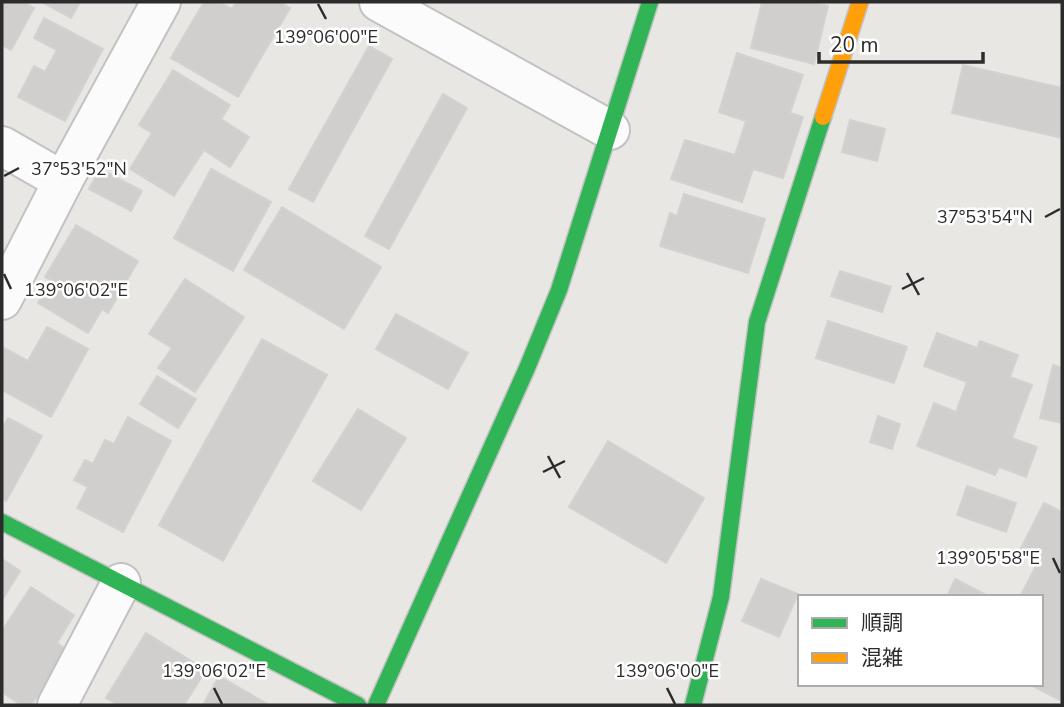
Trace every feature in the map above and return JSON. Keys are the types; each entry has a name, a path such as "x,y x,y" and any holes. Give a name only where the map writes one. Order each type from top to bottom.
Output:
{"street":[{"path":"2,300 160,2"},
{"path":"379,2 610,130"},
{"path":"376,705 555,301 650,2"},
{"path":"693,705 721,597 757,322 860,2"},
{"path":"2,146 63,181"},
{"path":"2,522 358,705"},
{"path":"57,705 121,583"}],"building":[{"path":"2,2 23,2 34,8 11,50 2,45"},
{"path":"42,2 80,2 71,18"},
{"path":"204,2 219,2 232,9 236,2 280,2 290,8 238,97 171,58"},
{"path":"762,2 810,2 828,6 814,64 751,48"},
{"path":"44,18 103,49 65,121 18,97 34,66 45,72 57,50 34,38"},
{"path":"369,46 392,59 313,202 289,189"},
{"path":"737,53 803,75 790,113 803,117 783,178 753,169 742,202 671,179 685,140 735,155 746,121 719,112"},
{"path":"963,65 1062,88 1062,138 952,113"},
{"path":"173,70 230,105 221,119 249,137 230,167 204,150 174,196 130,169 152,133 139,125"},
{"path":"443,94 467,108 389,249 365,236"},
{"path":"850,120 885,129 877,161 842,152"},
{"path":"100,169 142,191 131,211 89,189"},
{"path":"211,169 271,202 233,271 174,238"},
{"path":"684,194 765,219 748,273 660,246 670,213 677,216"},
{"path":"282,207 381,267 344,329 244,270"},
{"path":"76,225 138,261 108,313 102,309 88,333 38,303 51,280 45,277"},
{"path":"840,271 891,287 882,312 831,296"},
{"path":"185,279 244,317 195,392 158,368 172,348 149,334"},
{"path":"396,314 468,353 448,389 376,349"},
{"path":"828,321 907,347 894,383 816,358"},
{"path":"47,327 88,349 51,417 2,390 2,347 28,361"},
{"path":"937,333 977,348 980,341 1018,355 1010,377 1032,385 1012,438 1037,447 1026,477 999,467 995,475 917,446 934,403 956,412 967,382 924,366"},
{"path":"262,339 327,375 223,561 159,525"},
{"path":"1053,365 1062,368 1062,423 1040,418"},
{"path":"157,376 196,399 178,428 140,404"},
{"path":"358,409 406,438 361,510 313,481"},
{"path":"878,416 900,424 892,449 870,442"},
{"path":"128,417 171,441 123,532 77,508 88,487 74,480 85,460 93,464 105,440 114,444"},
{"path":"8,418 42,436 6,501 2,498 2,429"},
{"path":"608,441 704,498 666,563 569,507"},
{"path":"967,486 1016,503 1006,532 957,515"},
{"path":"1044,503 1062,512 1062,701 1033,686 1043,686 1043,595 1021,595 1038,562 1019,552"},
{"path":"2,559 20,571 2,600"},
{"path":"761,579 798,594 779,637 742,621"},
{"path":"955,579 986,595 948,595"},
{"path":"31,587 74,615 57,643 68,650 31,705 21,705 2,692 2,631"},
{"path":"146,633 206,670 184,705 118,705 106,698"},
{"path":"219,676 269,705 203,705"}],"traffic: fast":[{"path":"376,705 527,368 559,290 650,2"},
{"path":"693,705 721,597 757,322 823,117"},
{"path":"2,522 358,705"}],"traffic: slow":[{"path":"823,117 860,2"}]}
